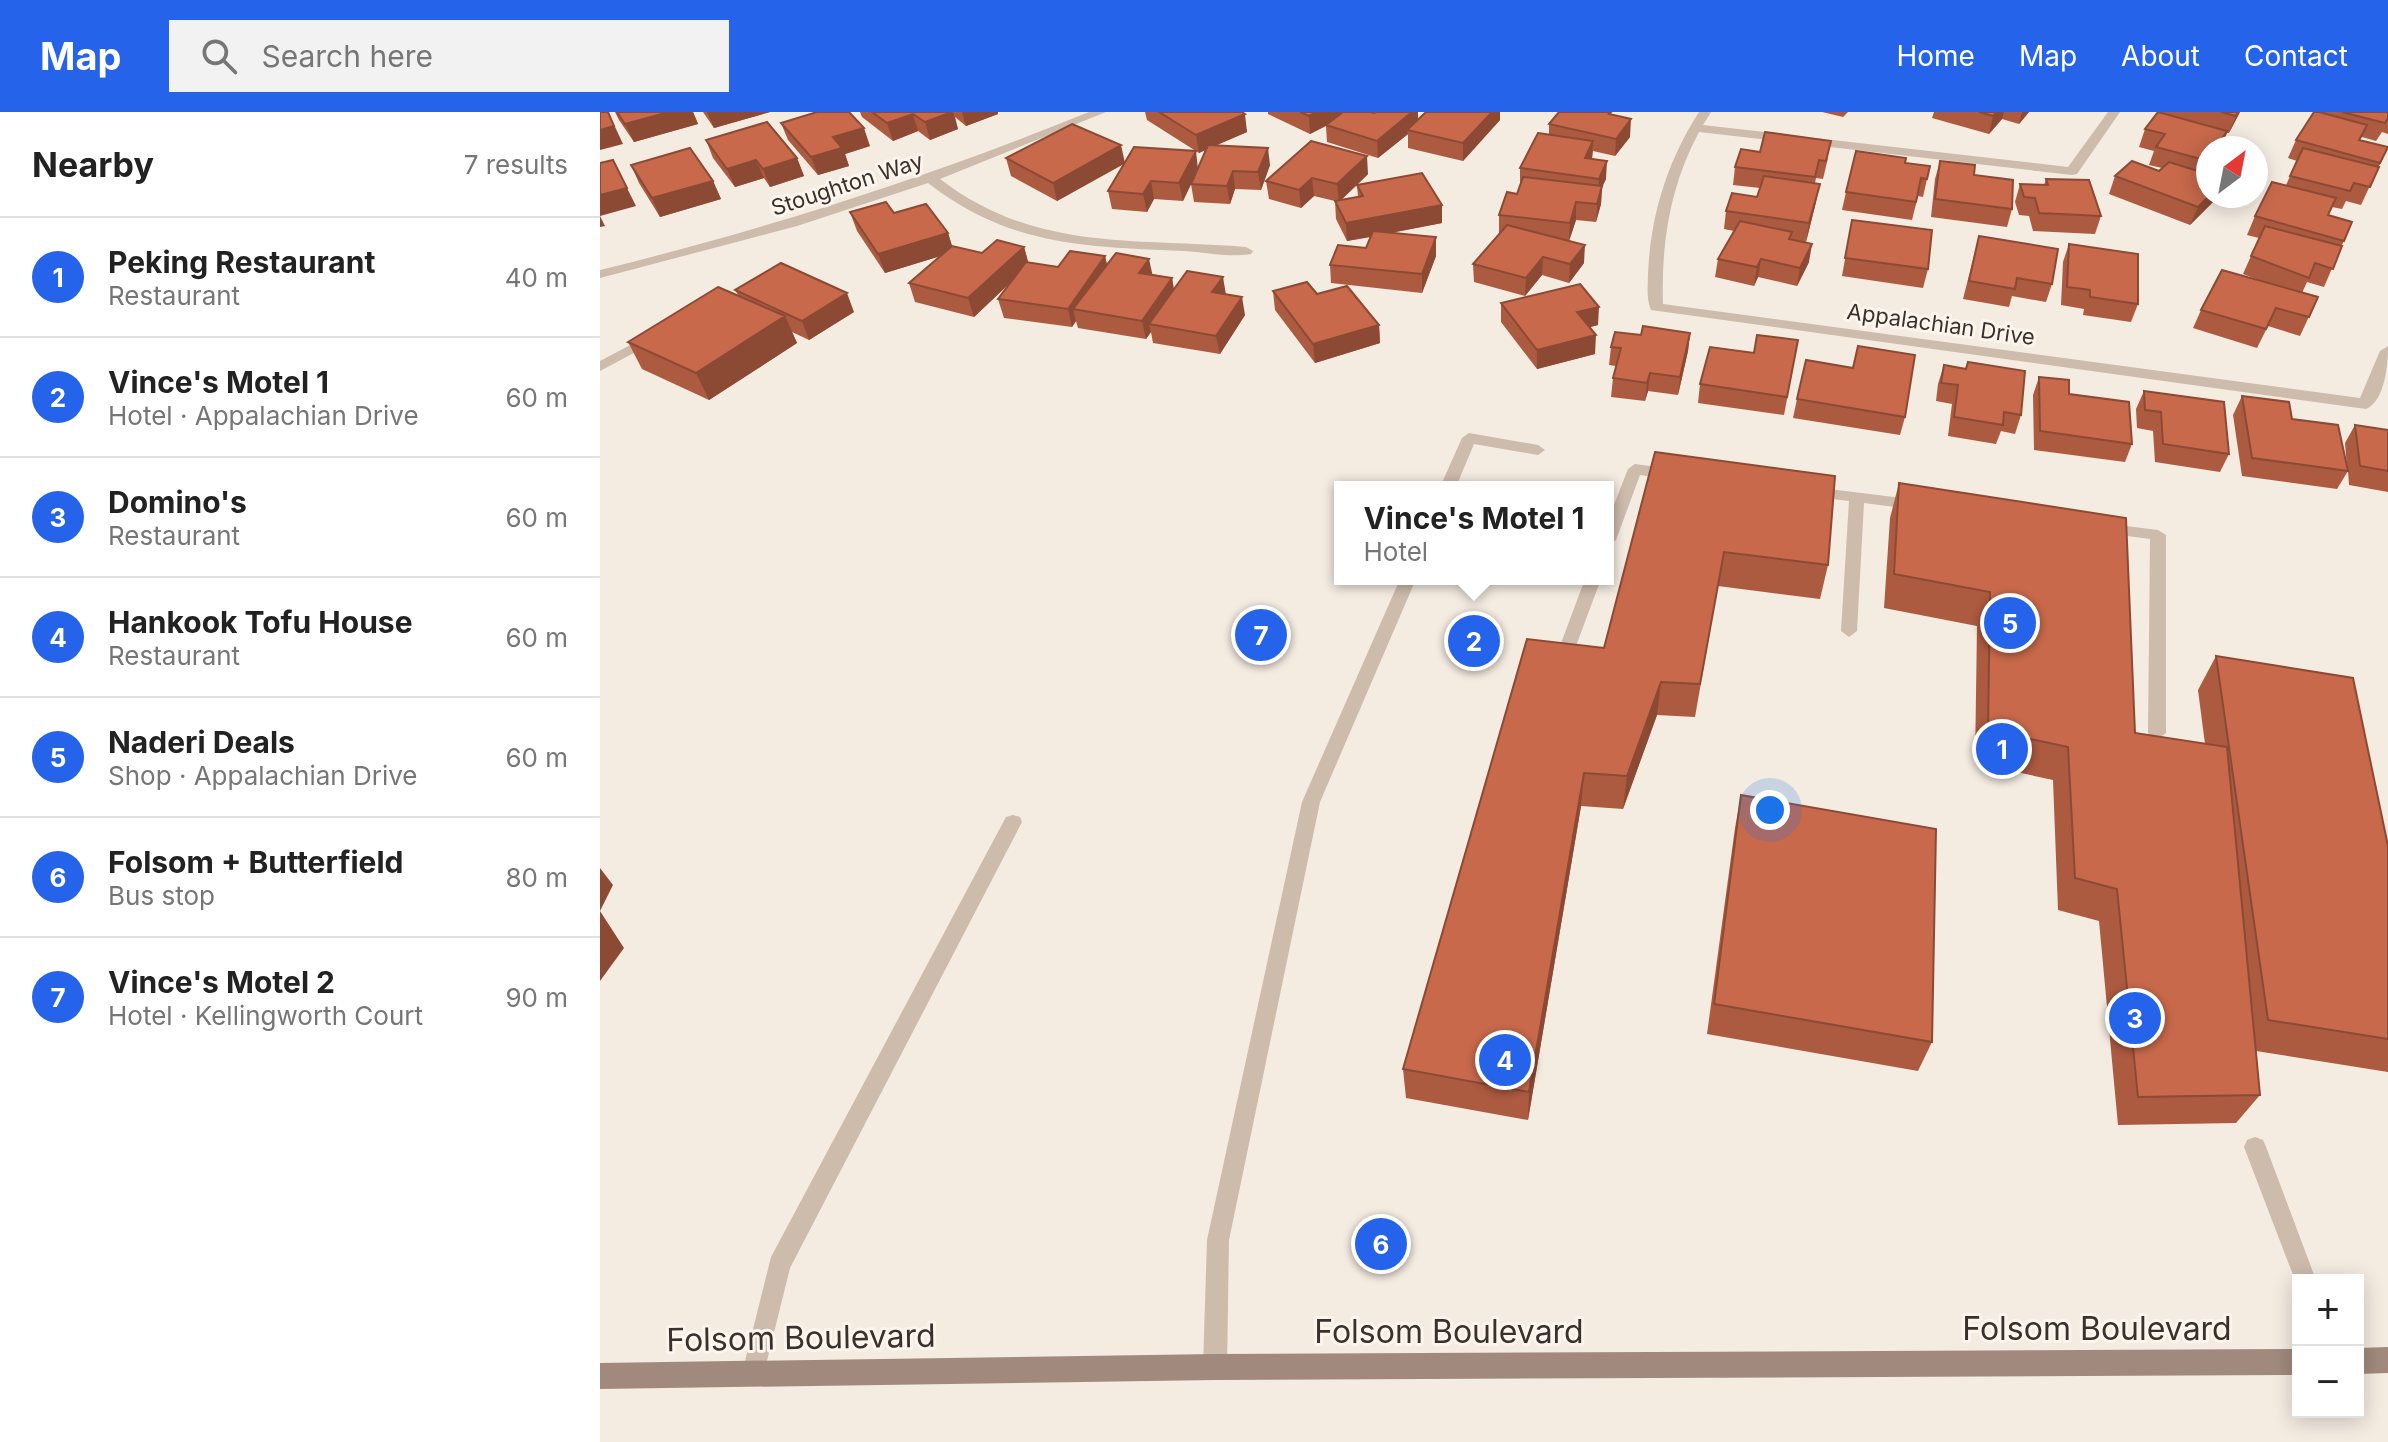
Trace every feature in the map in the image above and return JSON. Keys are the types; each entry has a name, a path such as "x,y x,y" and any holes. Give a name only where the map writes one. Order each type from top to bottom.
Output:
{"main road":[{"path":"2364,1361 2388,1360"},
{"name":"Folsom Boulevard","path":"600,1376 1215,1367 2292,1362"}],"street":[{"name":"Stoughton Way","path":"600,274 767,232 933,180 1100,112"},
{"name":"Appalachian Drive","path":"1705,112 1667,189 1659,225 1656,307 2366,404 2388,351"},
{"path":"1695,128 2072,171 2114,112"},
{"path":"933,180 972,208 1029,231 1099,243 1246,251"}],"lane":[{"path":"600,367 669,328"},
{"path":"1451,481 1469,438 1538,450"},
{"path":"1614,524 1635,469 1694,477"},
{"path":"1798,490 1936,507"},
{"path":"1849,631 1857,497"},
{"path":"2079,525 2158,535 2157,733"},
{"path":"1215,1367 1218,1240 1311,802 1405,585"},
{"path":"1565,654 1591,585"},
{"path":"754,1373 779,1265 1013,822"},
{"path":"2255,1147 2303,1274"}],"building":[{"path":"600,112 608,112 614,126 600,130"},
{"path":"617,112 669,112 625,124"},
{"path":"817,112 849,112 864,128 833,137 842,148 811,157 781,123"},
{"path":"872,112 952,112 925,122 913,114 887,123"},
{"path":"1159,112 1242,112 1245,114 1196,135"},
{"path":"1343,112 1412,112 1377,141 1326,125"},
{"path":"1426,112 1492,112 1463,143 1407,130"},
{"path":"1559,112 1611,112 1609,114 1631,119 1616,139 1549,124"},
{"path":"2158,112 2227,131 2224,136 2196,136 2196,158 2156,147 2165,134 2145,129"},
{"path":"2314,112 2367,125 2359,140 2388,147 2380,163 2296,140"},
{"path":"2342,112 2388,112 2388,118 2385,123"},
{"path":"767,122 797,158 763,169 756,160 727,169 706,140"},
{"path":"1072,124 1121,145 1053,183 1006,158"},
{"path":"1765,132 1831,141 1826,161 1819,160 1815,177 1735,167 1741,149 1760,152"},
{"path":"1538,133 1593,141 1585,158 1607,161 1599,179 1520,168"},
{"path":"1311,141 1367,156 1337,184 1312,178 1299,190 1266,181"},
{"path":"1208,145 1268,148 1258,172 1233,171 1227,186 1191,184"},
{"path":"1134,147 1196,151 1179,183 1151,181 1143,194 1108,191"},
{"path":"690,148 713,181 652,198 631,165"},
{"path":"2303,148 2379,167 2370,187 2354,183 2350,191 2290,176"},
{"path":"1856,151 1906,158 1905,163 1930,166 1927,179 1921,178 1916,202 1846,192"},
{"path":"613,160 627,188 600,195 600,163"},
{"path":"1940,161 1975,165 1974,175 2013,180 2012,209 1935,199"},
{"path":"2132,161 2159,171 2169,162 2196,170 2196,206 2115,176"},
{"path":"1422,173 1442,205 1346,223 1335,201 1363,196 1357,185"},
{"path":"1764,176 1820,184 1809,223 1726,211 1732,193 1757,197"},
{"path":"1523,177 1602,186 1597,204 1576,202 1570,223 1499,215 1507,192 1517,194"},
{"path":"2046,179 2089,180 2101,216 2039,213 2035,198 2024,197 2020,184 2048,185"},
{"path":"2272,182 2336,198 2328,215 2352,222 2344,241 2255,216 2259,208 2268,208 2268,190"},
{"path":"886,202 894,213 926,204 948,233 878,254 850,212"},
{"path":"1852,220 1932,230 1928,269 1845,258"},
{"path":"1740,221 1792,232 1789,239 1812,244 1800,268 1761,259 1757,267 1718,259"},
{"path":"1507,225 1585,245 1570,264 1543,257 1526,278 1473,264"},
{"path":"2265,226 2342,246 2333,269 2315,263 2309,278 2251,256"},
{"path":"1373,231 1436,237 1422,274 1330,265 1338,245 1366,248"},
{"path":"1979,236 2058,249 2052,284 2017,278 2015,289 1969,281"},
{"path":"997,240 1024,247 968,298 909,283 952,246 982,253"},
{"path":"2069,244 2138,254 2138,304 2090,297 2090,290 2067,287"},
{"path":"1070,251 1105,256 1068,309 998,299 1026,262 1058,267"},
{"path":"1116,253 1149,259 1139,273 1172,278 1142,321 1073,309"},
{"path":"781,263 847,293 802,321 735,290"},
{"path":"2222,270 2318,297 2309,317 2276,308 2266,329 2201,310"},
{"path":"1187,271 1223,277 1212,292 1242,297 1216,336 1149,324"},
{"path":"1307,282 1317,294 1347,286 1379,325 1313,344 1273,291"},
{"path":"1580,284 1599,307 1577,312 1596,335 1537,350 1501,303"},
{"path":"718,287 785,316 696,373 628,342"},
{"path":"1643,326 1690,333 1680,377 1650,373 1647,383 1613,378 1621,348 1611,347 1615,332 1641,335"},
{"path":"1757,335 1798,340 1787,397 1700,384 1710,347 1754,353"},
{"path":"1858,346 1915,355 1905,417 1797,399 1806,360 1853,368"},
{"path":"1968,362 2025,371 2021,415 2004,412 2003,425 1954,417 1958,385 1941,383 1944,365 1966,369"},
{"path":"2039,377 2069,380 2069,394 2129,402 2132,444 2040,431"},
{"path":"2144,391 2224,402 2229,454 2163,444 2161,412 2145,410"},
{"path":"2242,396 2289,402 2292,419 2338,425 2348,471 2252,458"},
{"path":"2355,425 2388,430 2388,471 2360,466"},
{"path":"1655,452 1835,476 1828,565 1724,552 1700,684 1661,682 1627,776 1584,773 1529,1092 1403,1069 1527,639 1604,648"},
{"path":"1899,483 2126,518 2135,733 2227,747 2260,1095 2138,1097 2117,889 2075,878 2068,747 1988,730 1990,592 1894,574"},
{"path":"2216,656 2353,678 2388,846 2388,1039 2268,1020"},
{"path":"1741,795 1936,829 1932,1042 1714,1004"}],"place":[{"name":"Naderi Deals","path":"2010,623"},
{"name":"Vince's Motel 2","path":"1261,635"},
{"name":"Vince's Motel 1","path":"1474,641"},
{"name":"Peking Restaurant","path":"2002,749"},
{"name":"Domino's","path":"2135,1018"},
{"name":"Hankook Tofu House","path":"1505,1060"},
{"name":"Folsom + Butterfield","path":"1381,1244"}]}
